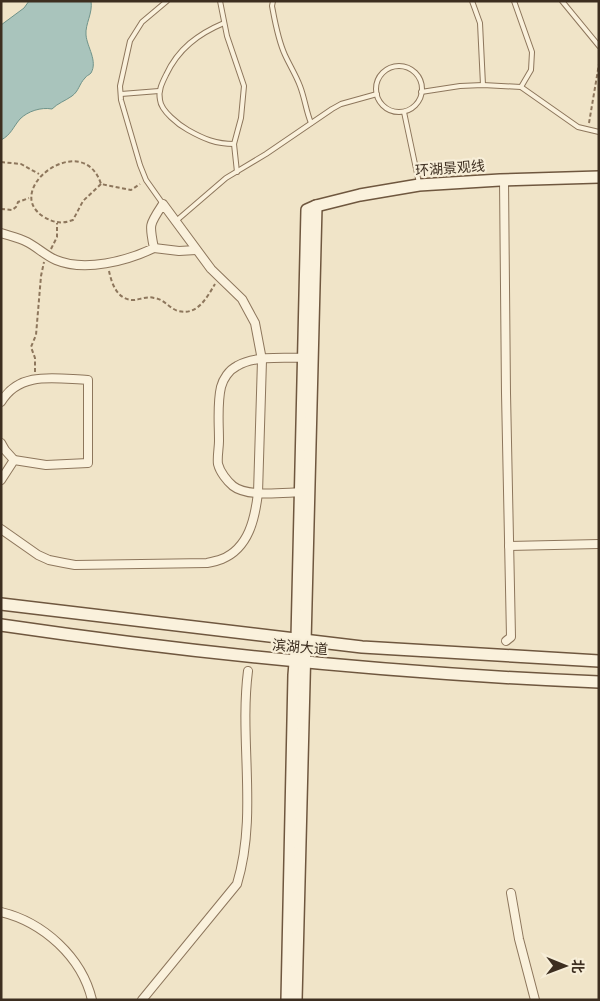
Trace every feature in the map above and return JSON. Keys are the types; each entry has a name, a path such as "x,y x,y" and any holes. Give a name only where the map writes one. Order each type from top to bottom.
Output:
{"street":[{"name":"环湖景观线","path":"308,358 312,208 376,192 419,185 599,177"},
{"path":"504,180 511,637 506,641"},
{"path":"1,529 38,555 49,560 75,564 207,563 222,559 234,552 249,534 254,520 258,493 262,360 255,323 242,299 219,278 163,204 151,224 150,229 154,248"},
{"path":"1,233 25,241 55,260 70,265 108,264 138,256 154,248 196,250"},
{"path":"287,1000 302,640 308,358 248,361 236,366 227,374 221,386 218,464 223,475 234,487 245,491 258,493 305,492"},
{"path":"1,402 10,390 29,379 88,380 88,463 46,465 14,460 1,443"},
{"path":"1,480 14,460"},
{"path":"509,546 599,544"},
{"name":"滨湖大道","path":"1,604 372,648 599,661"},
{"name":"滨湖大道","path":"1,624 102,639 300,662 599,682"},
{"path":"296,1000 300,662"},
{"path":"142,1000 237,884 243,863 247,826 245,695 248,671"},
{"path":"511,894 519,939 535,1000"},
{"path":"1,912 16,915 36,925 60,944 78,967 89,986 92,1000"}],"lane":[{"path":"163,204 146,180 121,94 122,70 130,41 142,22 167,1"},
{"path":"220,1 227,36 244,86 241,118 234,144 237,172"},
{"path":"273,1 272,6 277,34 301,88 311,124"},
{"path":"472,1 480,23 482,84"},
{"path":"514,1 532,52 531,70 521,87"},
{"path":"562,1 599,46"},
{"path":"224,23 204,31 189,42 171,63 162,82 160,102 179,125 197,136 218,144 234,144"},
{"path":"398,66 406,67 421,82 421,92 421,97 417,104 404,112 396,112 388,110 382,105 377,94 377,84 385,71 398,66"},
{"path":"421,92 482,84 521,87 578,127 599,132"},
{"path":"121,94 160,91"},
{"path":"176,221 226,178 341,104 377,94"},
{"path":"404,112 419,185"}],"path":[{"path":"588,129 599,64"},
{"path":"77,161 85,162 91,167 96,172 101,184 83,200 73,220 65,223 57,223 35,212 29,198 30,187 39,174 55,166 77,161"},
{"path":"1,162 22,164 39,174"},
{"path":"101,184 131,190 146,180"},
{"path":"1,209 12,210 18,202 29,198"},
{"path":"35,379 35,358 31,348 36,334 41,270 56,237 57,223"},
{"path":"108,264 113,286 119,295 127,299 152,297 160,299 178,311 195,309 201,305 219,278"}],"water":[{"path":"29,1 91,1 86,35 93,59 93,68 72,96 52,109 39,109 27,114 1,140 1,25 24,8"}]}
